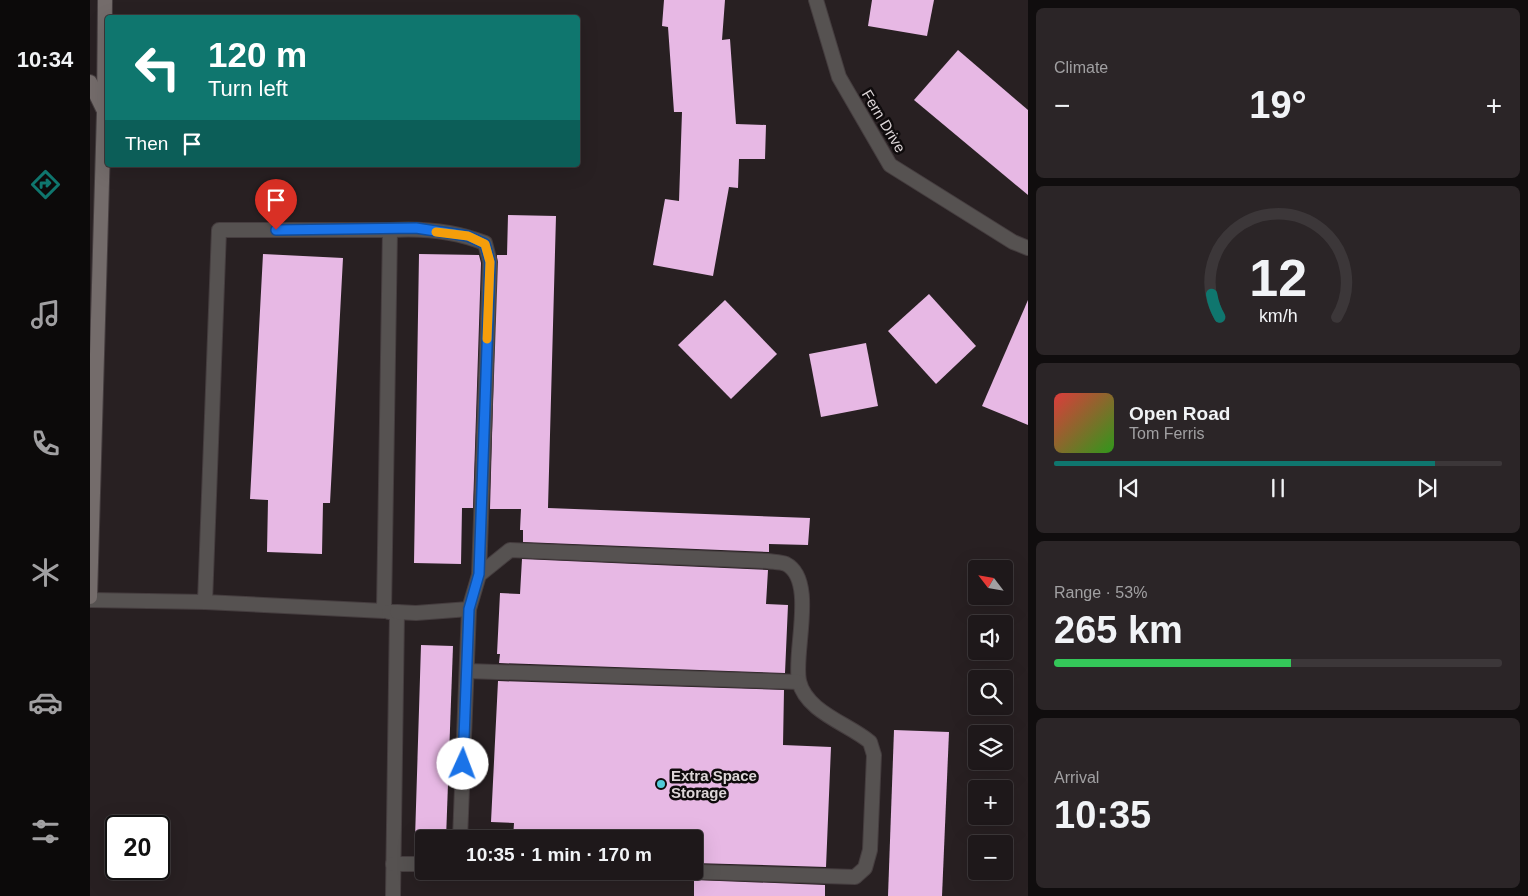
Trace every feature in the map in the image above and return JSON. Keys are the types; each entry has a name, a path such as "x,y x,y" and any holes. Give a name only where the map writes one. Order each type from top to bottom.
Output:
{"main road":[{"path":"90,598 104,112 105,0"},
{"path":"90,82 104,112"}],"street":[{"name":"Fern Drive","path":"816,0 839,77 890,165 1013,242 1028,248"},
{"path":"205,602 218,230 390,230 416,228 468,236 485,244 490,262 479,574 469,609 460,830"},
{"path":"390,230 390,612 393,896"},
{"path":"479,574 510,550 767,561 786,564 798,575 802,596 800,682 813,705 870,742 874,756 870,850 865,868 855,877 703,872"},
{"path":"90,598 416,613 469,609"},
{"path":"467,671 800,682"},
{"path":"393,864 415,864"}],"building":[{"path":"664,0 725,0 722,40 730,39 736,124 766,125 765,159 739,159 738,188 729,187 713,276 653,265 665,199 679,201 682,112 674,112 668,27 662,26"},
{"path":"872,0 934,0 927,36 868,26"},
{"path":"958,50 1028,110 1028,195 914,100"},
{"path":"508,215 556,216 548,508 810,518 808,545 769,544 769,552 523,542 523,530 520,530 521,509 490,509 497,255 507,255"},
{"path":"263,254 343,258 330,503 323,503 322,554 267,552 268,500 250,499"},
{"path":"419,254 479,255 481,263 473,508 462,508 461,564 414,563"},
{"path":"929,294 976,346 936,384 888,331"},
{"path":"725,300 777,354 731,399 678,345"},
{"path":"1028,300 1028,425 982,406"},
{"path":"866,343 878,406 821,417 809,354"},
{"path":"522,559 768,570 766,604 788,605 785,673 499,663 500,654 497,654 500,593 520,594"},
{"path":"421,645 453,646 446,830 415,830"},
{"name":"Extra Space Storage","path":"498,681 784,690 783,745 831,747 826,867 703,863 703,830 514,830 514,823 491,822"},
{"path":"894,730 949,732 942,896 888,896"},
{"path":"694,880 825,885 825,896 694,896"}],"slow traffic":[{"path":"436,232 468,236 485,244 490,262 487,339"}],"place":[{"name":"Extra Space Storage","path":"661,784"}],"route":[{"path":"276,230 390,230 416,228 468,236 485,244 490,262 479,574 469,609 463,764"}]}
